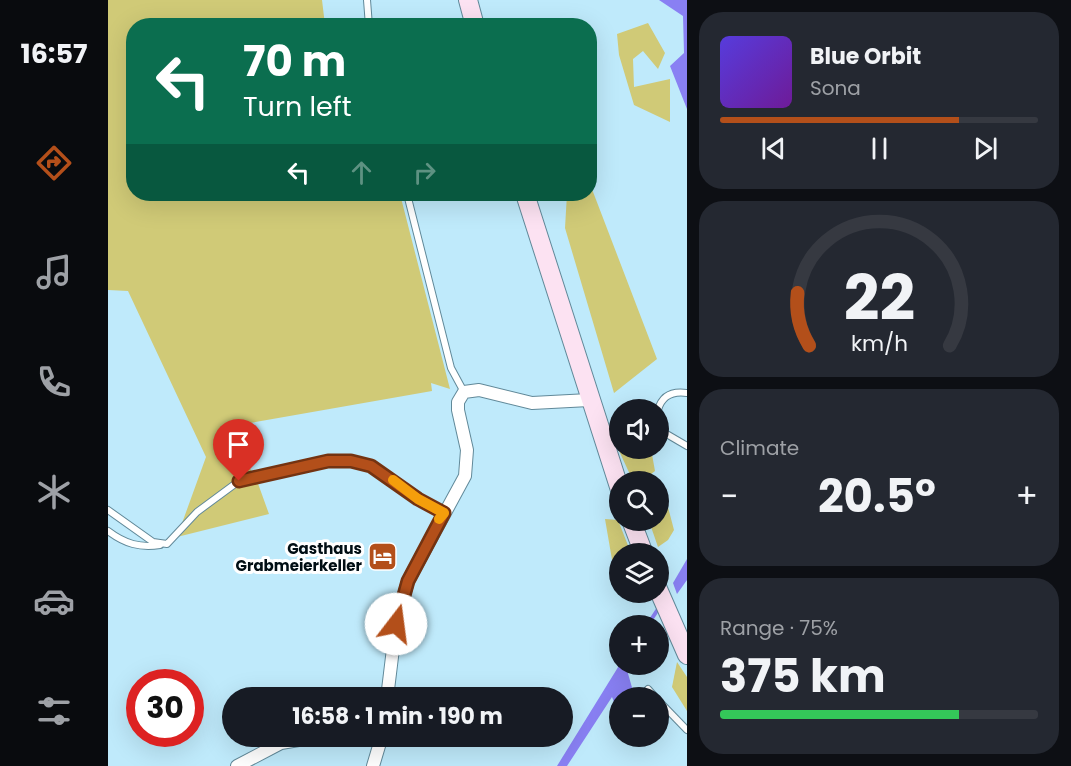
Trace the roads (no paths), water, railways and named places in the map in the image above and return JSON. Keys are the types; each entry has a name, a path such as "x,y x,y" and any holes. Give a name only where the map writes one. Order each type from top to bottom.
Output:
{"main road":[{"path":"468,0 473,18"},
{"path":"527,201 613,471"},
{"path":"664,603 685,651"}],"street":[{"path":"388,687 396,624 408,581 461,486 468,465 458,402 465,392 479,390 532,403 589,400"},
{"path":"237,766 273,747"},
{"path":"373,766 379,747"}],"lane":[{"path":"367,0 368,18"},
{"path":"409,201 451,368 465,392"},
{"path":"663,399 676,392 687,393"},
{"path":"669,436 687,447"},
{"path":"108,531 117,538 142,548 167,544 197,512 239,481 328,461 351,461 371,466 418,499 444,513"},
{"path":"108,510 153,542 167,544"},
{"path":"669,711 687,730"}],"waterway":[{"path":"654,615 660,606"}],"place":[{"name":"Gasthaus Grabmeierkeller","path":"383,557"}]}
